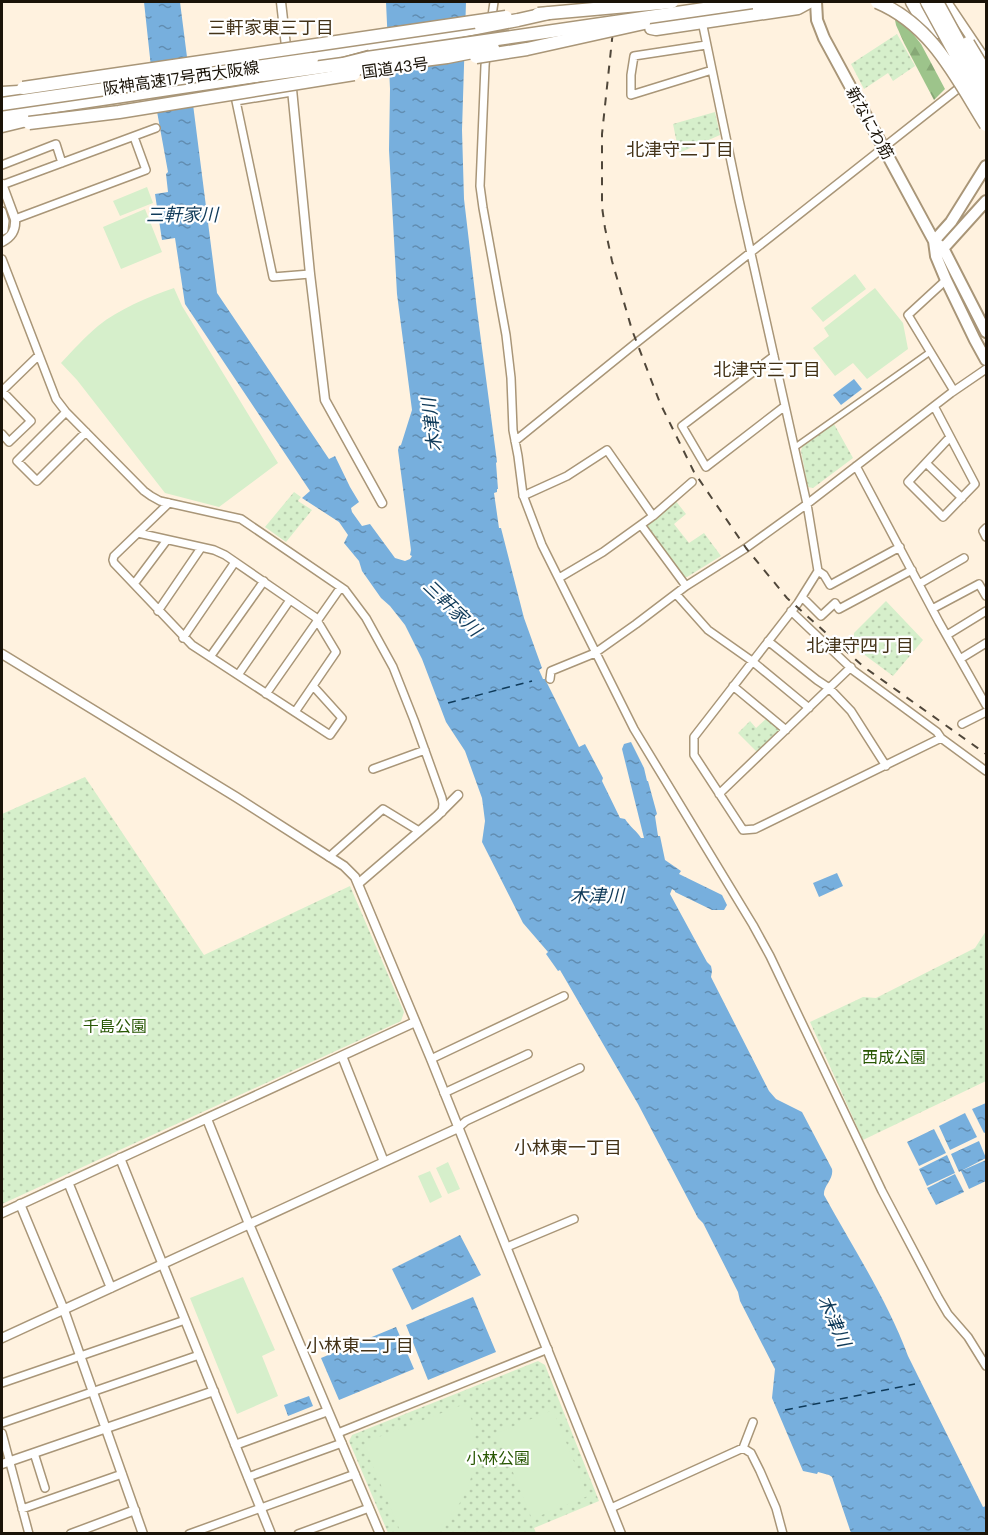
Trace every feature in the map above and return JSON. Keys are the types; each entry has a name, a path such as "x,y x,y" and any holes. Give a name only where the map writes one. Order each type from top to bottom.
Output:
{"highway":[{"path":"645,2 649,23 653,29 798,9 809,2"},
{"path":"2,92 519,15 672,2"},
{"path":"361,51 397,48 698,2"},
{"path":"343,64 379,56 752,2"},
{"name":"国道43号","path":"2,126 119,112 486,55 658,20 787,2"},
{"path":"877,2 901,14 926,35 949,65 987,124"},
{"path":"912,2 925,25 937,32"},
{"path":"927,2 939,10 961,33 987,73"},
{"path":"927,2 987,110"},
{"path":"937,2 987,92"},
{"path":"361,51 549,13"},
{"path":"312,59 381,40 428,33 481,21"},
{"path":"263,75 357,70 604,31"},
{"path":"343,64 485,49"},
{"name":"阪神高速17号西大阪線","path":"2,114 361,51"},
{"name":"阪神高速17号西大阪線","path":"2,104 343,64"},
{"path":"2,92 47,90 160,75 210,78"},
{"path":"2,126 41,117 136,102 210,78"}],"main road":[{"name":"新なにわ筋","path":"816,2 817,20 824,38 940,252 987,332"},
{"path":"934,241 951,222 987,166"},
{"path":"940,252 987,201"},
{"name":"新なにわ筋","path":"940,252 946,280 987,360"}],"street":[{"path":"281,2 325,400 382,503"},
{"path":"494,2 485,66 480,186 506,335 511,378 513,430 523,496 542,545 634,729 770,956 882,1191 938,1297 987,1366"},
{"path":"698,2 807,504 818,571 802,597 694,737 694,755 743,830 755,829 941,738"},
{"path":"921,2 987,132"},
{"path":"947,2 987,60"},
{"path":"925,25 962,85 987,118"},
{"path":"706,45 634,56 631,95 712,70"},
{"path":"515,441 987,66"},
{"path":"292,93 236,101 273,277 310,274"},
{"path":"2,242 15,230 15,219 2,184 156,128"},
{"path":"15,219 146,170 134,136"},
{"path":"2,165 56,144 62,163"},
{"path":"2,211 6,226 2,231"},
{"path":"2,259 52,392 66,412 144,491 160,501 241,519 349,594 393,667 442,798 442,812"},
{"path":"946,280 908,315 954,391"},
{"path":"794,448 930,352"},
{"path":"2,435 9,442 31,421 2,391 39,355"},
{"path":"774,356 682,426 706,467 785,406"},
{"path":"550,679 551,671 595,652 686,586 746,548 954,391 987,369"},
{"path":"934,406 975,484 943,516 908,482 950,437"},
{"path":"66,412 17,461 30,475 37,481 86,432"},
{"path":"523,496 567,476 607,450 653,516"},
{"path":"926,463 962,498"},
{"path":"856,466 946,635 987,705"},
{"path":"559,578 603,552 653,516 692,482"},
{"path":"169,502 114,556 114,563 183,638 330,735 342,718 314,687"},
{"path":"640,525 686,586"},
{"path":"987,528 983,531 987,537"},
{"path":"138,533 214,550 236,562 315,617 336,652 295,712"},
{"path":"134,584 167,540"},
{"path":"818,571 824,575 830,585 900,547"},
{"path":"158,611 201,548"},
{"path":"919,584 964,558"},
{"path":"183,638 236,562"},
{"path":"802,597 821,616 835,603 839,609 912,570"},
{"path":"210,657 264,581"},
{"path":"932,609 979,584 987,596"},
{"path":"266,694 341,587"},
{"path":"676,594 708,630 809,708"},
{"path":"238,675 290,600"},
{"path":"791,611 851,667 987,771"},
{"path":"946,635 987,611"},
{"path":"768,641 829,688 851,711 886,766"},
{"path":"960,659 987,643"},
{"path":"2,654 236,797 351,872 359,883 621,1533"},
{"path":"719,794 851,667"},
{"path":"733,687 786,730"},
{"path":"962,724 987,712"},
{"path":"373,769 425,750"},
{"path":"359,883 442,812 458,795"},
{"path":"329,857 382,808 419,831"},
{"path":"431,1059 564,996"},
{"path":"2,1213 416,1022"},
{"path":"444,1093 528,1054"},
{"path":"342,1056 384,1162"},
{"path":"2,1338 458,1128 466,1121 580,1068"},
{"path":"207,1119 380,1533"},
{"path":"120,1158 271,1533"},
{"path":"68,1182 111,1288"},
{"path":"20,1204 64,1310 143,1533"},
{"path":"507,1247 574,1219"},
{"path":"2,1383 184,1320"},
{"path":"338,1433 548,1349"},
{"path":"2,1423 199,1355"},
{"path":"6,1463 214,1391"},
{"path":"235,1445 328,1411"},
{"path":"611,1508 743,1448 753,1422"},
{"path":"2,1433 6,1463 29,1533"},
{"path":"248,1477 342,1443"},
{"path":"743,1448 751,1454 760,1471 776,1508 783,1533"},
{"path":"34,1453 45,1488"},
{"path":"22,1509 122,1474"},
{"path":"189,1533 355,1474"},
{"path":"298,1533 369,1508"},
{"path":"70,1533 135,1510"}],"green space":[{"path":"895,20 903,21 921,44 945,89 934,100 904,43"},
{"path":"897,34 915,66 893,81 888,73 864,89 851,64"},
{"path":"715,112 720,135 679,153 673,124"},
{"path":"147,187 153,203 120,216 113,201"},
{"path":"145,209 162,252 121,269 103,227"},
{"path":"855,274 866,289 823,322 811,308"},
{"path":"174,288 182,306 278,463 219,507 165,493 77,380 61,363 88,335 115,314"},
{"path":"875,288 903,323 908,349 867,379 853,363 835,376 813,348 829,336 824,328"},
{"path":"834,424 853,458 813,488 808,487 802,447"},
{"path":"294,492 301,497 298,501 312,510 286,542 265,527"},
{"path":"675,500 686,514 674,524 689,543 704,533 721,556 687,577 684,577 644,526"},
{"path":"886,601 923,640 893,676 854,647 854,633"},
{"path":"768,717 783,730 760,752 757,752 738,733 750,721 756,728"},
{"name":"千島公園","path":"85,777 204,955 350,886 404,1012 401,1021 2,1204 2,814"},
{"name":"西成公園","path":"986,931 986,1081 863,1140 810,1022 863,997 876,998 975,948"},
{"path":"448,1162 460,1189 448,1194 436,1168"},
{"path":"430,1171 442,1197 430,1203 418,1176"},
{"path":"243,1277 275,1350 262,1356 278,1396 237,1414 190,1298"},
{"name":"小林公園","path":"538,1361 545,1365 599,1501 534,1528 536,1533 388,1533 349,1441 352,1435"},
{"path":"465,1404 472,1423 475,1450 472,1475 463,1498 456,1509 433,1532 427,1534 401,1533 365,1447 368,1441"},
{"path":"553,1410 588,1496 532,1519 497,1433"}],"water":[{"name":"木津川","path":"144,2 180,2 217,293 329,459 335,456 359,502 351,508 352,512 362,526 370,524 395,558 405,561 412,556 410,555 398,450 412,410 397,294 389,150 390,89 386,2 466,2 462,130 464,199 497,462 498,489 494,493 499,528 501,528 524,618 542,668 539,670 579,747 585,744 620,818 625,819 641,838 644,838 622,749 624,744 631,742 648,781 657,814 655,816 658,836 660,836 665,860 681,871 679,874 722,895 727,905 724,910 712,910 672,889 670,894 711,966 711,977 769,1091 776,1099 802,1112 832,1169 824,1195 880,1294 983,1507 986,1506 986,1533 851,1533 832,1477 818,1472 817,1474 803,1471 772,1398 775,1369 703,1223 698,1218 638,1104 560,970 558,971 546,954 548,952 523,923 482,842 485,821 482,798 465,751 446,722 422,659 405,625 381,598 362,571 359,561 344,543 348,535 339,522 302,498 310,491 185,304 175,238 162,240 155,194 168,192 166,174 168,172 154,95"},
{"path":"854,379 862,389 841,405 833,395"},
{"path":"837,873 843,886 819,897 813,883"},
{"path":"986,1103 986,1132 984,1133 972,1109"},
{"path":"965,1113 977,1137 950,1150 939,1126"},
{"path":"934,1129 946,1153 919,1166 907,1142"},
{"path":"979,1141 986,1158 959,1172 951,1154"},
{"path":"947,1155 955,1173 927,1186 919,1169"},
{"path":"986,1160 986,1181 969,1189 961,1171"},
{"path":"955,1174 964,1192 936,1205 927,1188"},
{"path":"460,1235 481,1275 412,1310 392,1269"},
{"path":"473,1297 496,1352 428,1380 406,1325"},
{"path":"396,1327 414,1369 339,1400 321,1358"},
{"path":"309,1396 313,1406 288,1416 284,1405"}],"ferry route":[{"path":"448,703 532,681"},
{"path":"785,1410 915,1384"}],"railway":[{"path":"616,2 602,134 602,207 612,261 632,330 660,403 694,472 746,548 787,598 864,667 986,754"}],"district":[{"name":"三軒家東三丁目","path":"271,28"},
{"name":"北津守二丁目","path":"680,150"},
{"name":"北津守三丁目","path":"767,370"},
{"name":"北津守四丁目","path":"860,646"},
{"name":"小林東一丁目","path":"568,1148"},
{"name":"小林東二丁目","path":"360,1346"}],"water label":[{"name":"三軒家川","path":"182,215"},
{"name":"三軒家川","path":"452,608"}]}
